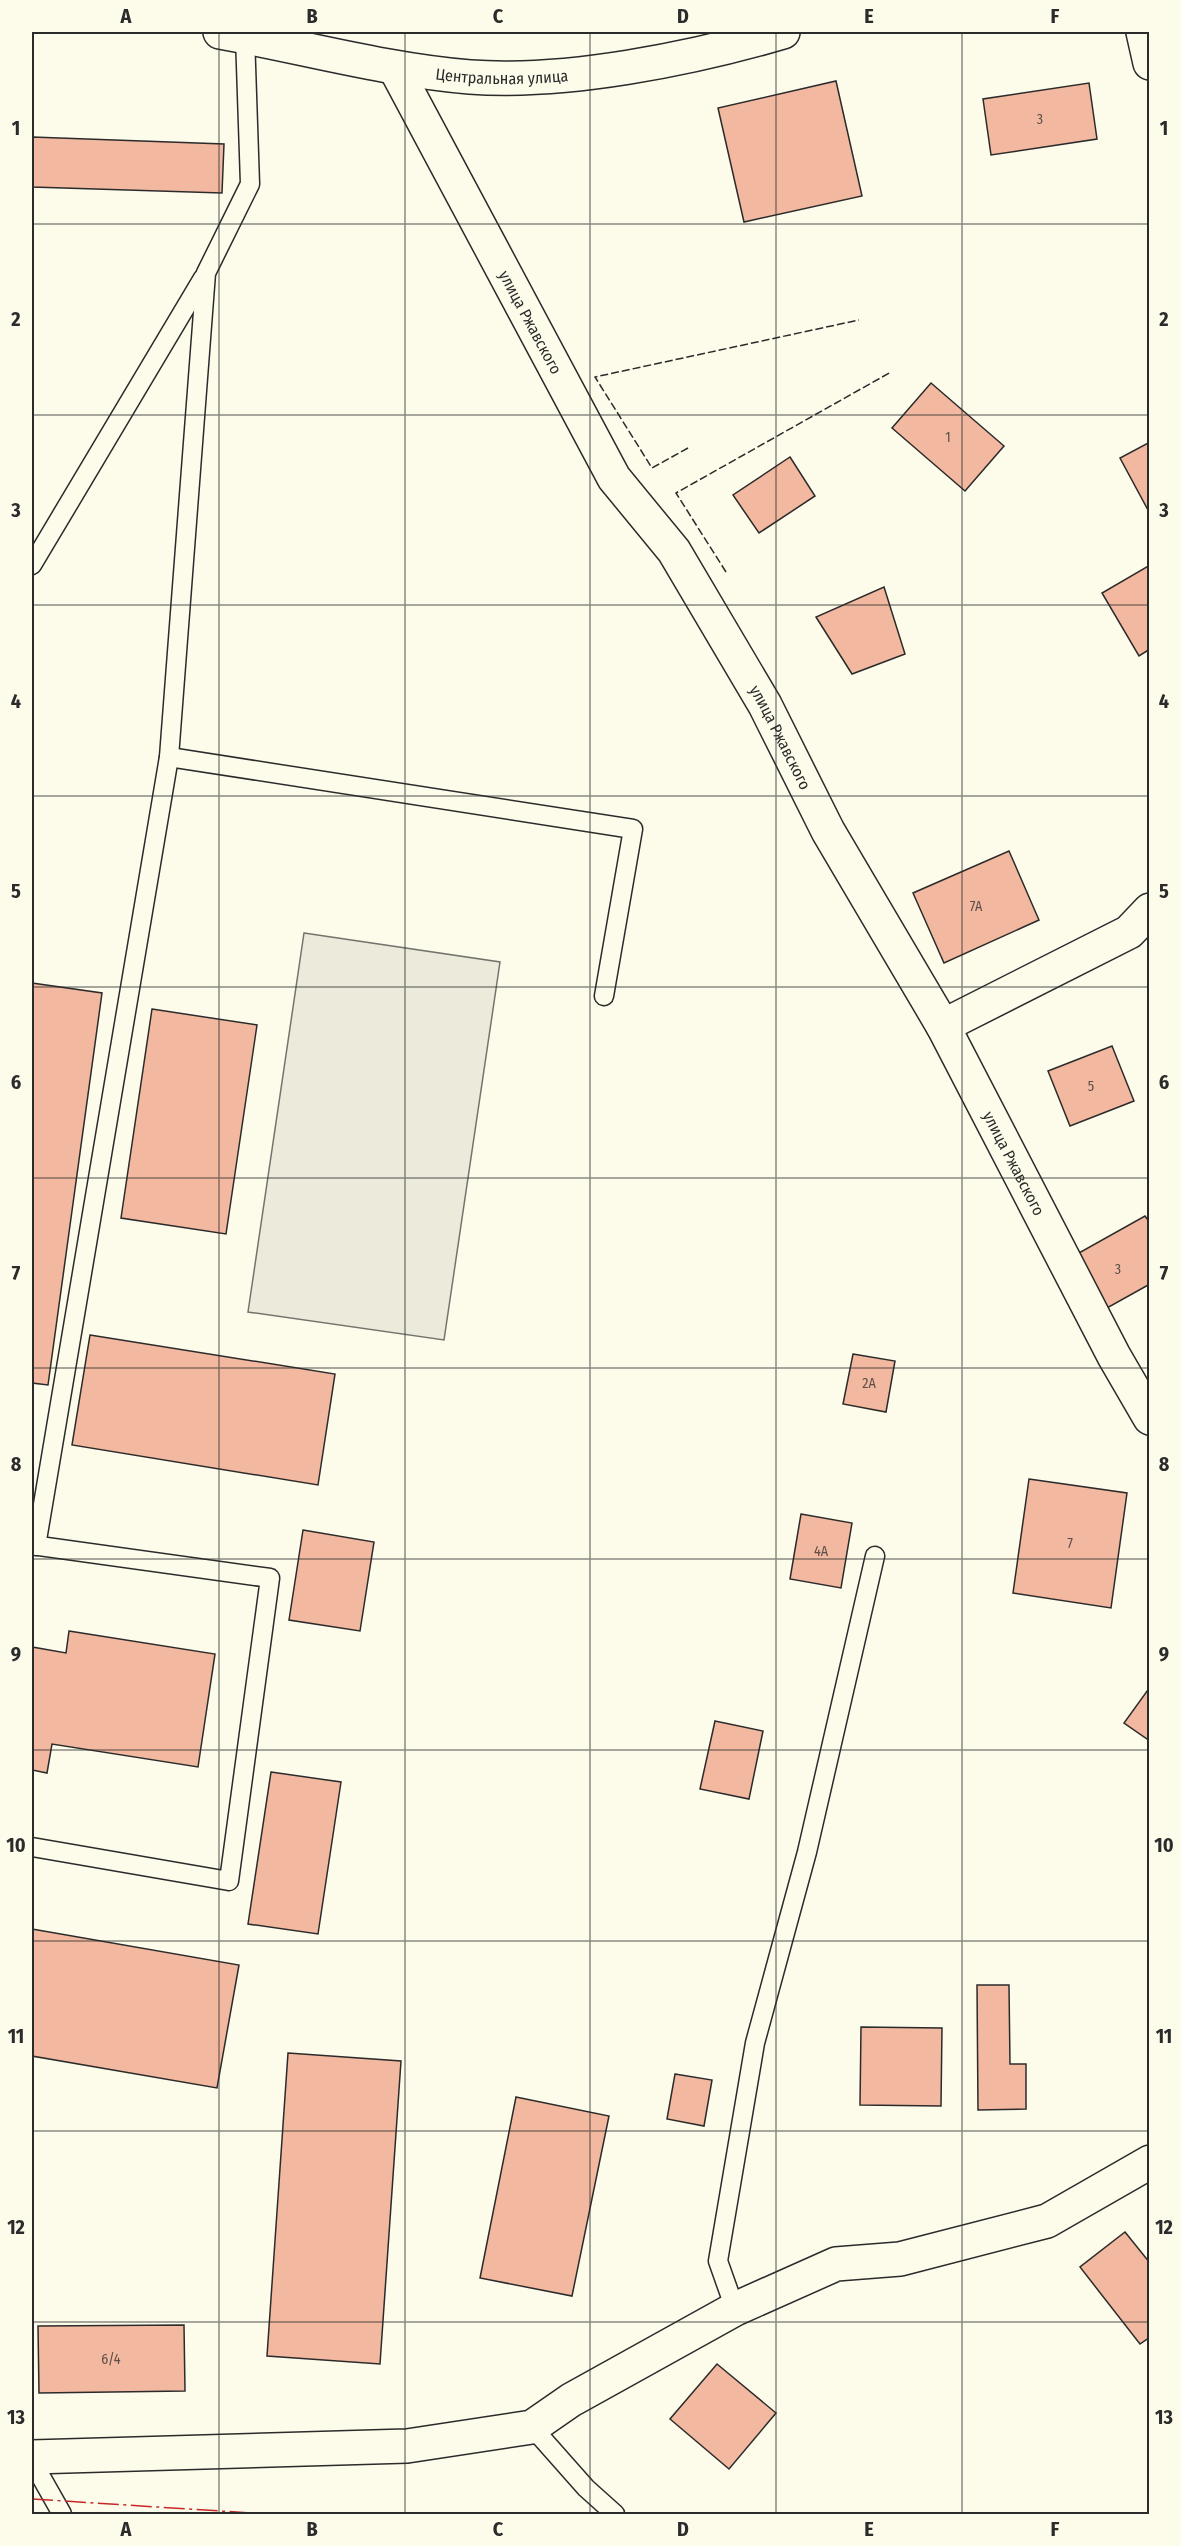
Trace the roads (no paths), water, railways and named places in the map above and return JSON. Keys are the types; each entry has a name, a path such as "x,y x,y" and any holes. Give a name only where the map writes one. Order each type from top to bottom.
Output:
{"street":[{"name":"Центральная улица","path":"232,34 316,42 395,68 472,77 536,76 604,69 719,51 783,32"},
{"path":"1143,32 1149,63"},
{"name":"улица Ржавского","path":"395,68 614,478 674,551 765,705 828,831 943,1026 1114,1356 1149,1418"},
{"path":"943,1026 1129,932 1149,910"},
{"path":"32,2459 407,2446 532,2427 571,2400 735,2308 836,2264 900,2259 1047,2221 1149,2162"}],"lane":[{"path":"32,564 206,273 250,184 232,34"},
{"path":"32,1847 229,1881 270,1578 34,1546 169,757 206,273"},
{"path":"169,757 633,830 604,996"},
{"path":"735,2308 718,2261 755,2043 807,1852 875,1556"},
{"path":"532,2427 586,2488 615,2514"},
{"path":"32,2459 62,2514"}]}
